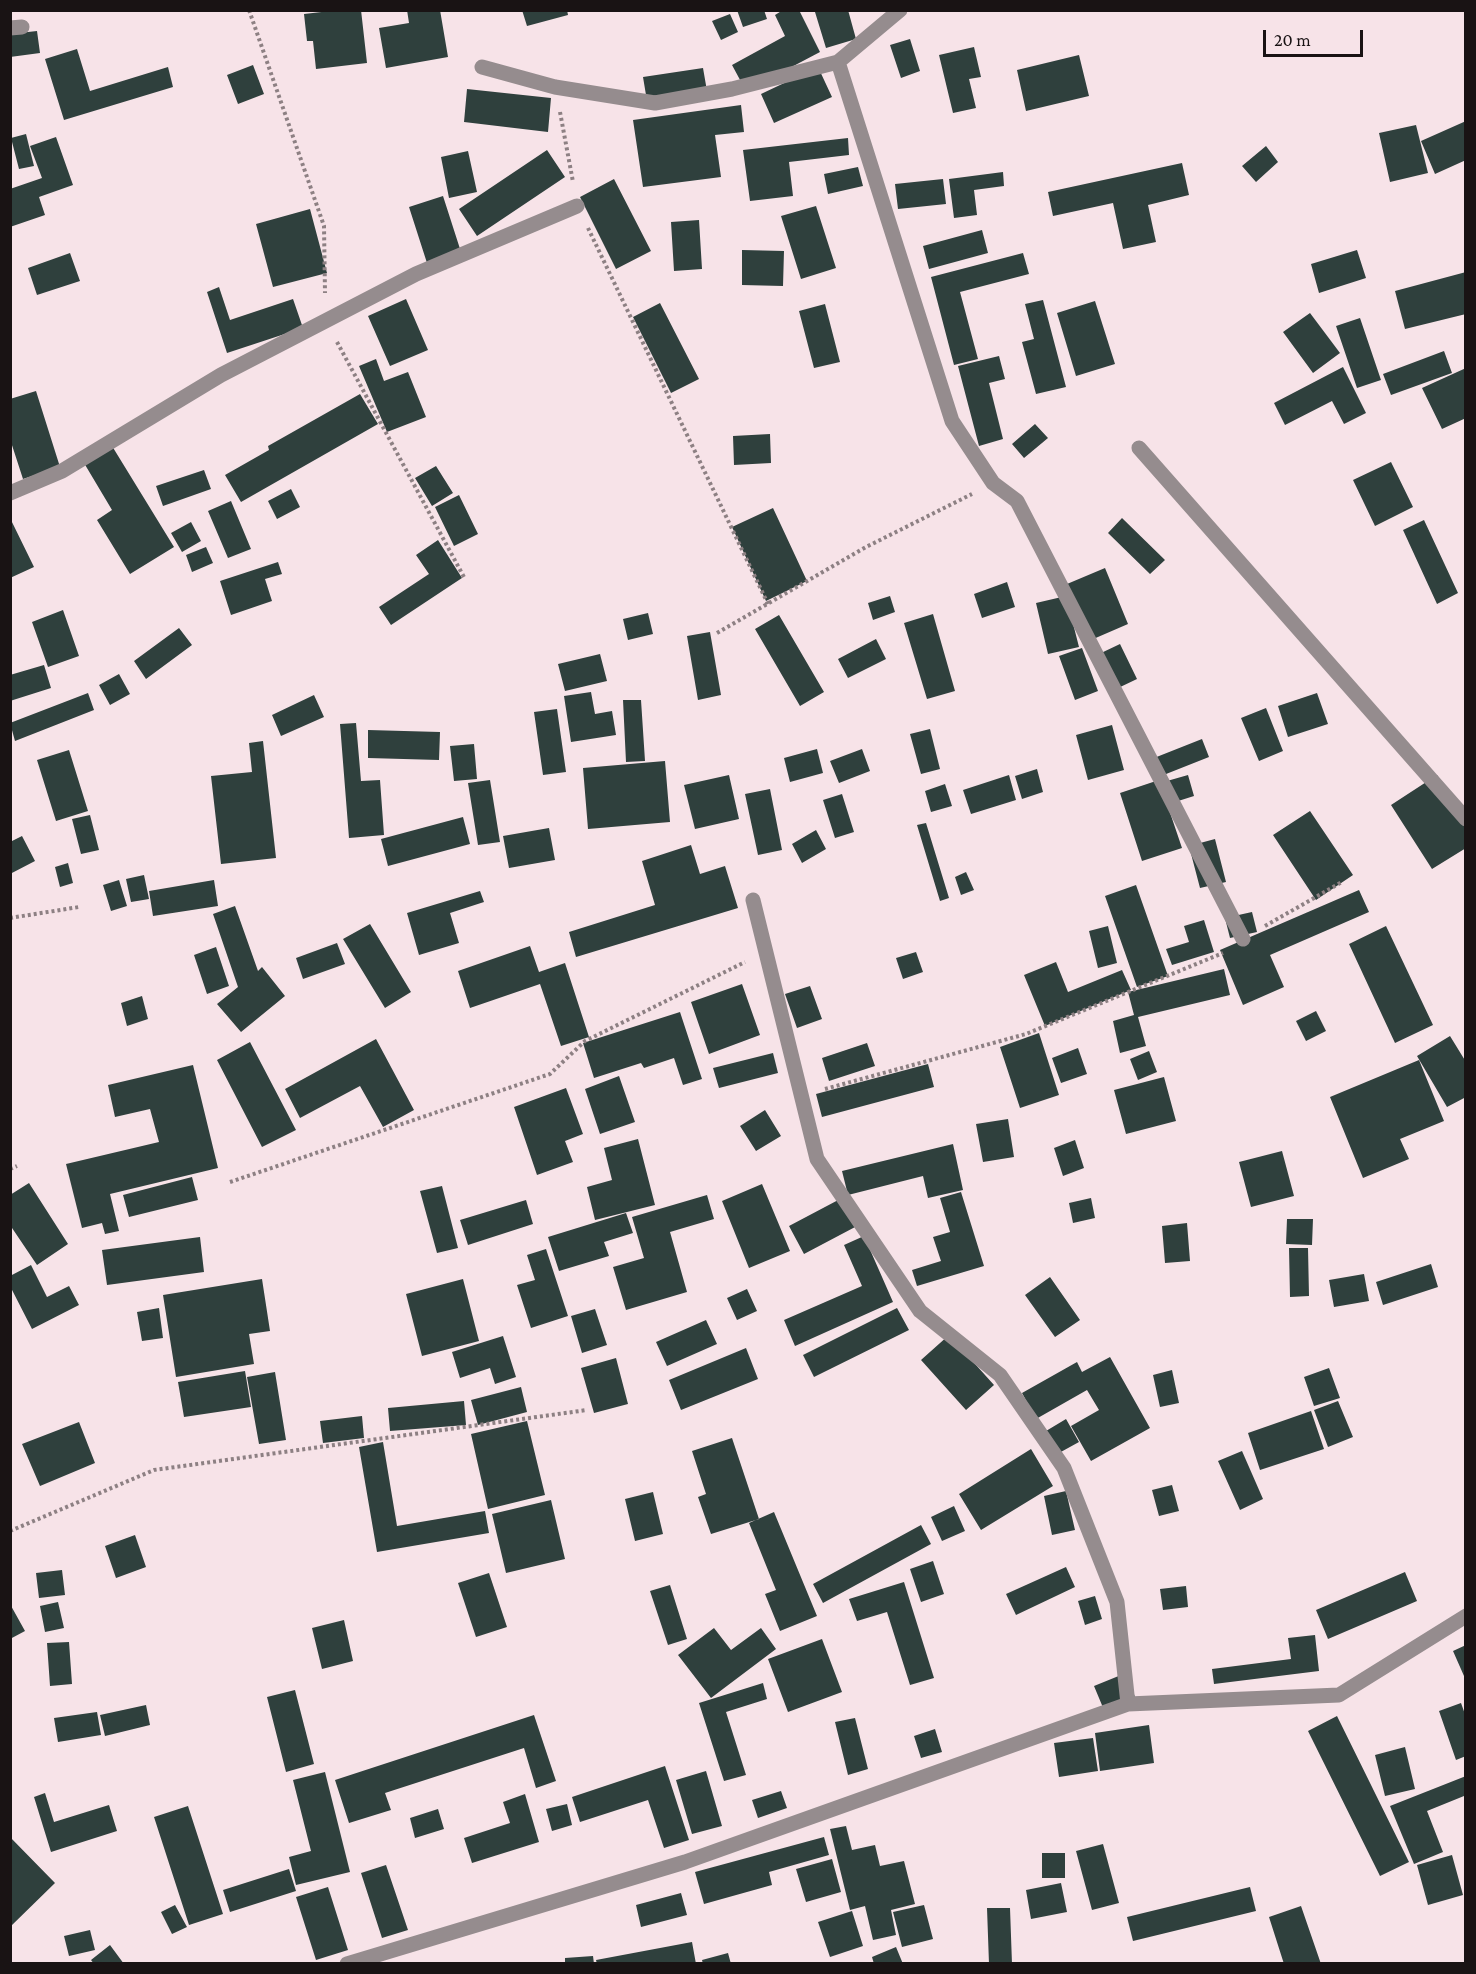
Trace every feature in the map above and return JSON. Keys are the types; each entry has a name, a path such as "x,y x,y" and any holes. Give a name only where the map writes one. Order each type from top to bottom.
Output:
{"street":[{"path":"482,67 555,87 655,104 732,89 838,62 900,10"},
{"path":"838,62 952,421 993,483 1017,501 1243,939"},
{"path":"10,494 62,471 221,375 406,279 577,206"},
{"path":"1138,448 1466,819"},
{"path":"753,900 817,1159 920,1311 999,1375 1064,1468 1118,1602 1128,1704"},
{"path":"347,1964 685,1862 1128,1704 1339,1695 1466,1616"}],"path":[{"path":"555,87 577,206 768,604"},
{"path":"717,633 866,547 993,483"},
{"path":"801,1095 1026,1034 1221,955 1243,939 1342,882"},
{"path":"10,918 79,907"},
{"path":"230,1182 550,1074 585,1041 766,952"},
{"path":"10,1169 17,1166"},
{"path":"10,1531 154,1470 587,1410"}],"building":[{"path":"361,10 367,63 316,69 313,41 307,41 304,14"},
{"path":"407,10 440,10 448,57 386,68 379,28 409,23"},
{"path":"522,10 567,10 568,15 527,26"},
{"path":"737,10 764,10 767,19 743,27"},
{"path":"783,10 799,10 820,52 746,91 732,65 785,36 775,15"},
{"path":"848,10 856,39 826,48 815,12"},
{"path":"730,14 738,32 721,40 712,21"},
{"path":"37,31 40,53 10,57 10,34"},
{"path":"910,39 920,71 901,78 890,45"},
{"path":"974,47 981,77 969,79 976,108 953,113 939,55"},
{"path":"77,49 90,91 168,67 173,87 64,120 45,59"},
{"path":"1079,55 1089,96 1026,111 1017,70"},
{"path":"253,65 264,94 238,104 227,75"},
{"path":"818,67 832,97 774,123 761,94"},
{"path":"703,68 707,91 647,101 643,77"},
{"path":"467,89 551,98 548,132 464,122"},
{"path":"741,105 744,132 715,135 721,177 643,187 633,120"},
{"path":"1466,121 1466,160 1435,174 1421,141"},
{"path":"1416,125 1428,173 1390,182 1379,133"},
{"path":"26,134 34,166 19,169 11,138"},
{"path":"56,137 73,185 39,197 45,215 10,227 10,189 42,178 30,146"},
{"path":"848,138 849,155 789,162 793,196 750,201 743,150"},
{"path":"1266,146 1278,162 1256,182 1242,166"},
{"path":"547,150 565,177 477,236 459,209"},
{"path":"468,151 477,192 449,198 441,157"},
{"path":"1182,163 1189,195 1148,205 1156,242 1123,249 1113,203 1053,216 1048,192"},
{"path":"858,167 863,186 828,194 824,174"},
{"path":"1003,172 1004,186 974,190 977,215 954,218 949,179"},
{"path":"614,179 651,251 616,269 580,197"},
{"path":"943,179 946,204 898,209 895,184"},
{"path":"443,196 461,252 427,263 409,207"},
{"path":"816,206 836,268 801,279 781,216"},
{"path":"310,209 327,273 273,287 256,224"},
{"path":"699,220 702,269 674,271 671,222"},
{"path":"982,230 988,253 929,269 923,246"},
{"path":"742,250 784,251 783,286 742,285"},
{"path":"1357,250 1366,278 1319,293 1311,264"},
{"path":"70,253 80,281 37,295 28,268"},
{"path":"1023,253 1029,274 960,292 978,359 954,365 931,277"},
{"path":"1466,272 1466,314 1405,329 1395,291"},
{"path":"219,287 230,320 293,299 303,328 227,353 207,292"},
{"path":"406,299 428,350 390,366 368,316"},
{"path":"1043,300 1066,387 1036,394 1022,342 1034,339 1025,304"},
{"path":"1095,301 1115,364 1076,376 1057,313"},
{"path":"660,303 699,379 671,393 633,317"},
{"path":"825,304 840,362 814,368 799,311"},
{"path":"1310,313 1340,353 1313,373 1283,332"},
{"path":"1360,318 1381,380 1357,388 1336,326"},
{"path":"1444,351 1452,373 1391,395 1383,374"},
{"path":"999,356 1005,379 989,383 1003,439 979,446 958,366"},
{"path":"376,359 384,381 408,372 426,417 387,432 359,366"},
{"path":"1343,367 1366,413 1344,424 1332,401 1285,425 1274,403"},
{"path":"1466,368 1466,418 1442,429 1422,388"},
{"path":"36,391 60,467 23,479 10,439 10,399"},
{"path":"360,394 378,424 241,502 225,475 269,450 268,446"},
{"path":"1035,424 1048,438 1024,458 1012,444"},
{"path":"770,434 771,463 734,465 733,436"},
{"path":"112,446 174,547 130,574 97,520 112,510 84,463"},
{"path":"1391,462 1413,507 1375,526 1353,480"},
{"path":"436,466 453,493 432,506 415,478"},
{"path":"204,470 211,489 163,506 156,486"},
{"path":"291,489 300,507 277,519 268,501"},
{"path":"459,495 478,534 454,546 435,507"},
{"path":"231,501 251,549 228,558 208,511"},
{"path":"773,508 807,581 766,601 732,527"},
{"path":"10,518 34,567 10,578"},
{"path":"1122,518 1165,560 1150,574 1108,533"},
{"path":"1424,520 1458,593 1437,604 1403,530"},
{"path":"191,522 201,541 182,552 171,533"},
{"path":"438,540 462,578 391,625 379,607 429,574 416,555"},
{"path":"206,547 213,563 192,572 186,555"},
{"path":"278,562 282,574 265,579 272,601 231,615 220,581"},
{"path":"1105,568 1128,624 1091,640 1067,584"},
{"path":"1007,582 1015,607 982,618 974,594"},
{"path":"890,596 895,612 873,620 868,603"},
{"path":"1066,596 1079,647 1048,654 1036,603"},
{"path":"63,610 79,656 48,667 32,622"},
{"path":"648,613 653,634 628,640 623,619"},
{"path":"933,614 955,691 927,699 904,623"},
{"path":"779,615 824,692 800,706 755,629"},
{"path":"179,628 192,645 146,679 134,661"},
{"path":"710,632 721,695 698,700 687,636"},
{"path":"876,639 886,659 848,678 838,659"},
{"path":"1120,644 1137,679 1116,689 1099,654"},
{"path":"1082,648 1098,691 1075,700 1059,656"},
{"path":"600,654 607,681 565,691 558,664"},
{"path":"44,665 51,688 10,701 10,675"},
{"path":"119,674 130,694 110,705 99,685"},
{"path":"591,692 595,714 612,711 616,735 571,742 564,696"},
{"path":"88,693 94,710 15,741 10,723"},
{"path":"1317,693 1328,724 1288,737 1278,706"},
{"path":"314,695 324,717 281,736 272,715"},
{"path":"623,700 641,700 645,761 626,762"},
{"path":"1266,708 1283,751 1259,761 1241,718"},
{"path":"557,709 566,772 543,775 534,712"},
{"path":"356,723 361,781 380,780 384,835 349,838 340,724"},
{"path":"1112,725 1124,770 1088,780 1076,735"},
{"path":"930,729 940,769 921,774 910,734"},
{"path":"368,730 440,732 439,760 368,758"},
{"path":"1202,739 1209,757 1161,776 1154,758"},
{"path":"263,741 276,858 221,864 211,776 252,772 249,743"},
{"path":"474,744 477,779 454,781 450,746"},
{"path":"817,749 823,773 790,782 784,758"},
{"path":"862,749 870,771 839,783 830,761"},
{"path":"69,750 88,811 56,821 37,760"},
{"path":"665,761 670,822 588,829 583,768"},
{"path":"1037,769 1043,792 1022,799 1015,776"},
{"path":"729,775 739,819 695,829 684,785"},
{"path":"1009,775 1016,800 971,814 963,790"},
{"path":"1188,775 1194,796 1175,802 1167,781"},
{"path":"1437,775 1466,819 1466,848 1432,869 1391,805"},
{"path":"490,780 500,842 478,845 468,783"},
{"path":"1159,780 1182,848 1142,861 1120,793"},
{"path":"945,784 952,806 931,812 925,791"},
{"path":"770,789 782,850 758,855 745,794"},
{"path":"842,794 854,832 835,838 823,800"},
{"path":"1310,811 1353,875 1316,900 1273,835"},
{"path":"90,815 99,850 81,854 72,819"},
{"path":"463,817 470,844 388,866 381,839"},
{"path":"926,823 949,898 940,901 917,825"},
{"path":"549,828 555,860 509,868 503,836"},
{"path":"816,830 826,849 802,863 792,844"},
{"path":"22,836 35,861 10,874 10,842"},
{"path":"1215,839 1226,882 1200,888 1189,846"},
{"path":"691,845 700,874 725,866 738,908 576,957 569,932 655,905 642,861"},
{"path":"68,863 73,883 60,887 55,867"},
{"path":"966,872 974,890 961,895 955,877"},
{"path":"144,875 149,899 131,902 126,879"},
{"path":"119,880 127,906 111,911 103,885"},
{"path":"214,880 218,906 153,916 149,891"},
{"path":"1136,885 1168,976 1137,987 1105,896"},
{"path":"1359,890 1369,912 1270,955 1284,987 1243,1005 1220,950"},
{"path":"480,891 484,902 450,913 459,943 419,955 407,913"},
{"path":"235,906 258,971 262,967 285,996 241,1032 217,1004 238,987 213,914"},
{"path":"1252,912 1257,932 1230,938 1225,918"},
{"path":"1204,920 1214,952 1172,965 1166,949 1189,942 1184,926"},
{"path":"370,924 411,992 385,1008 343,939"},
{"path":"1108,926 1117,963 1098,968 1089,931"},
{"path":"1386,926 1433,1025 1395,1043 1349,944"},
{"path":"337,943 345,964 303,979 296,958"},
{"path":"530,946 539,972 565,963 589,1037 561,1046 540,984 470,1008 458,971"},
{"path":"216,947 229,986 207,994 194,955"},
{"path":"916,952 923,972 903,979 896,958"},
{"path":"1056,962 1068,992 1122,970 1131,990 1045,1026 1024,975"},
{"path":"1224,969 1230,995 1138,1017 1146,1046 1120,1053 1113,1021 1134,1015 1128,992"},
{"path":"742,984 760,1035 709,1054 691,1002"},
{"path":"810,986 822,1019 797,1028 785,994"},
{"path":"142,996 148,1019 127,1026 121,1003"},
{"path":"1316,1011 1326,1031 1306,1041 1296,1021"},
{"path":"680,1012 702,1079 683,1085 674,1058 644,1068 641,1063 594,1078 583,1043"},
{"path":"1039,1033 1059,1095 1020,1108 1000,1047"},
{"path":"1450,1036 1466,1062 1466,1097 1447,1107 1417,1056"},
{"path":"376,1039 414,1110 383,1127 360,1086 300,1118 285,1089"},
{"path":"250,1042 296,1130 262,1147 217,1060"},
{"path":"867,1043 875,1066 829,1081 822,1058"},
{"path":"1078,1048 1087,1074 1061,1083 1052,1058"},
{"path":"1149,1051 1157,1072 1138,1080 1130,1059"},
{"path":"773,1053 778,1073 719,1088 713,1068"},
{"path":"1419,1060 1444,1121 1400,1139 1409,1159 1363,1178 1330,1097"},
{"path":"928,1064 934,1087 822,1117 816,1094"},
{"path":"193,1065 218,1168 110,1194 119,1231 105,1234 102,1223 82,1228 66,1164 159,1142 150,1109 115,1117 108,1085"},
{"path":"619,1076 635,1122 600,1134 585,1089"},
{"path":"1164,1077 1176,1121 1126,1134 1114,1090"},
{"path":"566,1088 583,1134 565,1141 573,1162 537,1175 514,1107"},
{"path":"765,1110 781,1136 756,1151 740,1126"},
{"path":"1008,1119 1014,1157 983,1162 976,1124"},
{"path":"638,1139 655,1205 595,1220 587,1187 612,1180 604,1148"},
{"path":"1075,1140 1084,1168 1063,1176 1054,1148"},
{"path":"953,1144 963,1190 928,1198 923,1176 848,1195 842,1171"},
{"path":"1282,1151 1294,1196 1251,1207 1239,1162"},
{"path":"192,1177 198,1200 129,1217 123,1195"},
{"path":"29,1183 68,1244 37,1265 10,1225 10,1195"},
{"path":"762,1184 790,1251 749,1268 722,1201"},
{"path":"442,1186 458,1248 437,1253 420,1191"},
{"path":"961,1192 984,1266 917,1286 912,1270 941,1261 933,1237 950,1232 940,1198"},
{"path":"707,1195 714,1219 670,1232 687,1292 626,1310 613,1267 644,1258 632,1217"},
{"path":"842,1198 857,1226 804,1254 789,1226"},
{"path":"1091,1198 1095,1218 1073,1223 1069,1203"},
{"path":"526,1200 533,1224 468,1245 460,1220"},
{"path":"626,1213 633,1233 604,1242 609,1256 559,1271 548,1237"},
{"path":"1287,1219 1313,1219 1312,1245 1286,1244"},
{"path":"1187,1223 1190,1261 1165,1263 1162,1226"},
{"path":"864,1236 893,1302 795,1346 784,1320 862,1286 844,1245"},
{"path":"200,1237 204,1272 107,1285 102,1250"},
{"path":"1289,1248 1308,1248 1309,1296 1290,1297"},
{"path":"546,1249 568,1316 531,1328 517,1285 535,1280 527,1255"},
{"path":"1431,1264 1438,1287 1383,1305 1376,1282"},
{"path":"31,1265 47,1297 69,1286 79,1305 32,1329 10,1286 10,1276"},
{"path":"1364,1274 1369,1301 1334,1307 1329,1280"},
{"path":"1050,1277 1080,1320 1055,1337 1025,1295"},
{"path":"262,1279 270,1331 249,1334 254,1364 176,1377 163,1295"},
{"path":"463,1279 479,1341 422,1356 406,1294"},
{"path":"747,1289 757,1311 737,1320 727,1298"},
{"path":"159,1308 163,1338 142,1341 137,1312"},
{"path":"897,1308 909,1330 814,1377 803,1355"},
{"path":"595,1309 607,1345 582,1353 571,1316"},
{"path":"706,1320 717,1344 667,1366 656,1342"},
{"path":"949,1335 994,1385 966,1410 921,1360"},
{"path":"503,1336 516,1377 495,1384 490,1368 460,1378 452,1352"},
{"path":"746,1348 758,1379 681,1410 669,1380"},
{"path":"1110,1357 1150,1428 1091,1461 1071,1426 1099,1410 1087,1390 1036,1419 1022,1393 1077,1362 1082,1372"},
{"path":"616,1358 628,1404 594,1413 581,1368"},
{"path":"1329,1368 1340,1398 1314,1406 1304,1377"},
{"path":"1172,1370 1179,1403 1160,1407 1153,1375"},
{"path":"245,1371 251,1407 184,1417 178,1382"},
{"path":"275,1372 286,1440 259,1444 247,1377"},
{"path":"521,1387 527,1412 478,1425 471,1400"},
{"path":"464,1401 466,1425 390,1431 388,1408"},
{"path":"1338,1401 1353,1437 1328,1447 1314,1410"},
{"path":"1311,1411 1324,1449 1260,1470 1248,1433"},
{"path":"362,1416 364,1438 323,1443 320,1421"},
{"path":"1066,1419 1079,1442 1059,1453 1046,1431"},
{"path":"527,1421 545,1495 488,1509 471,1434"},
{"path":"79,1422 95,1463 40,1486 22,1444"},
{"path":"732,1438 759,1519 711,1534 698,1497 706,1494 692,1451"},
{"path":"383,1442 397,1526 485,1511 489,1533 377,1552 359,1447"},
{"path":"1031,1449 1053,1486 981,1530 959,1494"},
{"path":"1242,1451 1263,1499 1240,1510 1218,1461"},
{"path":"1172,1485 1179,1511 1159,1516 1152,1490"},
{"path":"1066,1491 1075,1530 1052,1535 1044,1496"},
{"path":"653,1492 663,1534 635,1541 625,1499"},
{"path":"551,1500 565,1559 506,1573 492,1514"},
{"path":"954,1506 965,1531 942,1541 931,1517"},
{"path":"774,1512 817,1616 780,1631 765,1594 776,1590 749,1523"},
{"path":"921,1525 931,1544 823,1603 813,1584"},
{"path":"135,1535 146,1567 116,1578 105,1546"},
{"path":"933,1561 944,1594 921,1602 910,1569"},
{"path":"1066,1567 1075,1587 1016,1615 1006,1594"},
{"path":"62,1570 65,1595 39,1598 36,1573"},
{"path":"1405,1572 1417,1601 1328,1639 1316,1610"},
{"path":"489,1573 507,1627 476,1637 458,1583"},
{"path":"904,1582 934,1678 910,1685 887,1612 857,1621 849,1599"},
{"path":"670,1585 687,1639 668,1645 650,1591"},
{"path":"1186,1586 1188,1607 1163,1610 1160,1589"},
{"path":"1095,1596 1102,1619 1085,1625 1078,1601"},
{"path":"58,1602 64,1628 45,1632 40,1606"},
{"path":"10,1604 25,1631 10,1639"},
{"path":"344,1620 353,1661 322,1669 312,1628"},
{"path":"714,1628 731,1650 761,1628 776,1649 711,1698 678,1655"},
{"path":"1315,1635 1319,1671 1214,1684 1212,1669 1291,1659 1288,1638"},
{"path":"822,1639 842,1692 788,1712 768,1659"},
{"path":"69,1642 72,1684 50,1686 47,1643"},
{"path":"1466,1645 1466,1675 1464,1676 1453,1651"},
{"path":"1126,1673 1135,1697 1104,1710 1094,1686"},
{"path":"763,1683 767,1699 726,1712 746,1775 724,1781 699,1703"},
{"path":"295,1690 314,1764 286,1772 267,1697"},
{"path":"1461,1703 1466,1717 1466,1756 1456,1760 1439,1711"},
{"path":"146,1705 150,1725 105,1736 100,1715"},
{"path":"97,1712 101,1735 58,1742 54,1718"},
{"path":"534,1715 556,1781 536,1788 524,1748 385,1793 391,1810 349,1823 335,1780"},
{"path":"1337,1716 1409,1862 1380,1876 1308,1731"},
{"path":"855,1718 868,1769 848,1775 835,1722"},
{"path":"1149,1725 1154,1763 1100,1771 1095,1733"},
{"path":"935,1729 942,1752 921,1758 914,1736"},
{"path":"1093,1738 1098,1771 1059,1777 1054,1743"},
{"path":"1405,1747 1415,1789 1385,1796 1375,1755"},
{"path":"665,1766 689,1840 664,1848 648,1800 580,1822 572,1797"},
{"path":"706,1771 722,1826 692,1834 676,1780"},
{"path":"325,1772 350,1872 296,1885 289,1857 311,1851 293,1780"},
{"path":"1466,1776 1466,1800 1464,1796 1427,1811 1443,1852 1414,1864 1390,1806"},
{"path":"781,1791 787,1808 758,1818 752,1800"},
{"path":"45,1793 54,1822 109,1805 117,1831 51,1852 34,1797"},
{"path":"525,1794 539,1842 472,1863 464,1838 510,1823 503,1802"},
{"path":"567,1804 572,1825 552,1831 546,1809"},
{"path":"188,1806 223,1914 189,1925 154,1817"},
{"path":"438,1809 444,1829 415,1838 410,1818"},
{"path":"846,1826 852,1850 875,1845 880,1866 904,1861 915,1904 891,1910 896,1935 873,1940 865,1906 850,1910 830,1829"},
{"path":"10,1837 55,1883 10,1927"},
{"path":"824,1837 829,1855 769,1872 772,1885 704,1904 695,1872"},
{"path":"1103,1844 1119,1903 1092,1910 1076,1851"},
{"path":"1042,1853 1065,1853 1065,1878 1042,1878"},
{"path":"1452,1855 1463,1895 1428,1905 1417,1865"},
{"path":"832,1859 841,1892 806,1902 796,1869"},
{"path":"386,1865 408,1930 382,1938 361,1873"},
{"path":"289,1869 296,1891 230,1912 223,1890"},
{"path":"1061,1883 1067,1912 1031,1919 1026,1890"},
{"path":"328,1887 348,1950 316,1960 296,1897"},
{"path":"1250,1887 1256,1911 1133,1941 1127,1917"},
{"path":"681,1893 687,1915 641,1927 636,1905"},
{"path":"175,1905 187,1927 172,1934 161,1912"},
{"path":"924,1905 933,1939 902,1947 893,1912"},
{"path":"1301,1906 1321,1964 1284,1964 1269,1917"},
{"path":"987,1908 1010,1908 1012,1964 989,1964"},
{"path":"852,1911 863,1946 830,1957 818,1922"},
{"path":"90,1930 95,1950 69,1956 64,1936"},
{"path":"692,1942 696,1964 597,1964 596,1960"},
{"path":"110,1945 124,1964 94,1964 91,1960"},
{"path":"896,1947 903,1964 874,1964 872,1957"},
{"path":"728,1953 731,1964 703,1964 702,1960"},
{"path":"593,1956 594,1964 565,1964 565,1958"}]}
